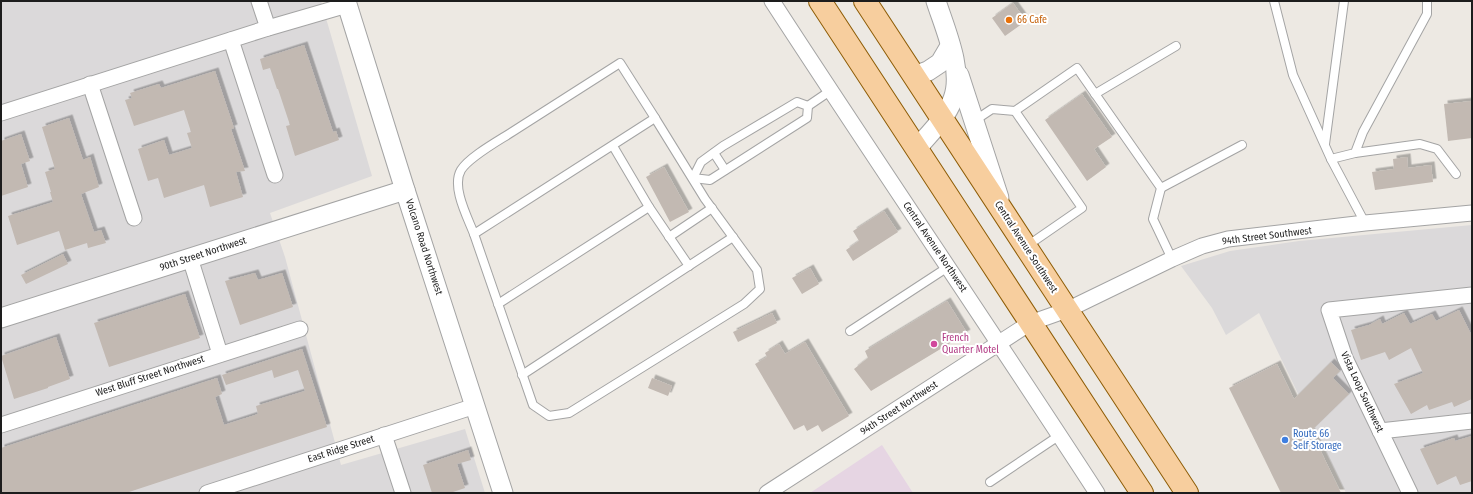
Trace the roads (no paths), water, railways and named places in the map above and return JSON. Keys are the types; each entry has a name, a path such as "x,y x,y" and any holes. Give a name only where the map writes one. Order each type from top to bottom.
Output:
{"main road":[{"path":"820,1 1142,493"},
{"name":"Central Avenue Southwest","path":"865,1 1187,493"}],"street":[{"path":"259,1 268,28"},
{"name":"Central Avenue Northwest","path":"772,1 830,91 999,343 1097,493"},
{"path":"936,1 1004,213"},
{"path":"1,113 346,3"},
{"name":"Volcano Road Northwest","path":"346,3 503,493"},
{"path":"231,40 275,175"},
{"path":"917,148 942,119 953,100 956,91 952,53"},
{"path":"914,76 928,71 952,53"},
{"path":"90,84 134,218"},
{"name":"90th Street Northwest","path":"1,318 405,190"},
{"name":"94th Street Southwest","path":"1030,323 1067,310 1202,246 1228,239 1472,213"},
{"path":"190,258 220,354"},
{"name":"Vista Loop Southwest","path":"1410,493 1345,358 1329,310 1472,295"},
{"name":"94th Street Northwest","path":"767,493 1030,323"},
{"name":"West Bluff Street Northwest","path":"1,425 300,329"},
{"name":"East Ridge Street","path":"207,493 476,406"},
{"path":"1380,431 1472,421"},
{"path":"384,435 403,493"}],"lane":[{"path":"1274,1 1292,75 1331,158 1366,224"},
{"path":"1325,144 1344,1"},
{"path":"1355,153 1363,132 1427,14 1427,1"},
{"path":"1095,94 1176,46"},
{"path":"620,63 655,118 712,208 757,270 760,289 744,304 569,413 549,416 533,405 522,375 460,196 458,185 461,171 476,155 620,63"},
{"path":"974,121 992,109 1015,111 1077,68 1161,188"},
{"path":"808,106 830,91"},
{"path":"694,178 701,162 714,153 797,102 808,106"},
{"path":"694,178 710,180 807,118 808,106"},
{"path":"1015,111 1082,208 1026,247"},
{"path":"474,234 655,118"},
{"path":"1331,158 1355,153 1420,144 1437,149 1456,174"},
{"path":"1172,259 1153,219 1161,188 1242,145"},
{"path":"613,146 649,206 689,266"},
{"path":"714,153 725,170"},
{"path":"498,304 649,206"},
{"path":"669,236 712,208"},
{"path":"522,375 733,237"},
{"path":"850,331 948,267"},
{"path":"990,482 1060,435"}],"place":[{"name":"66 Cafe","path":"1009,20"},
{"name":"French Quarter Motel","path":"934,344"},
{"name":"Route 66 Self Storage","path":"1285,440"}]}
